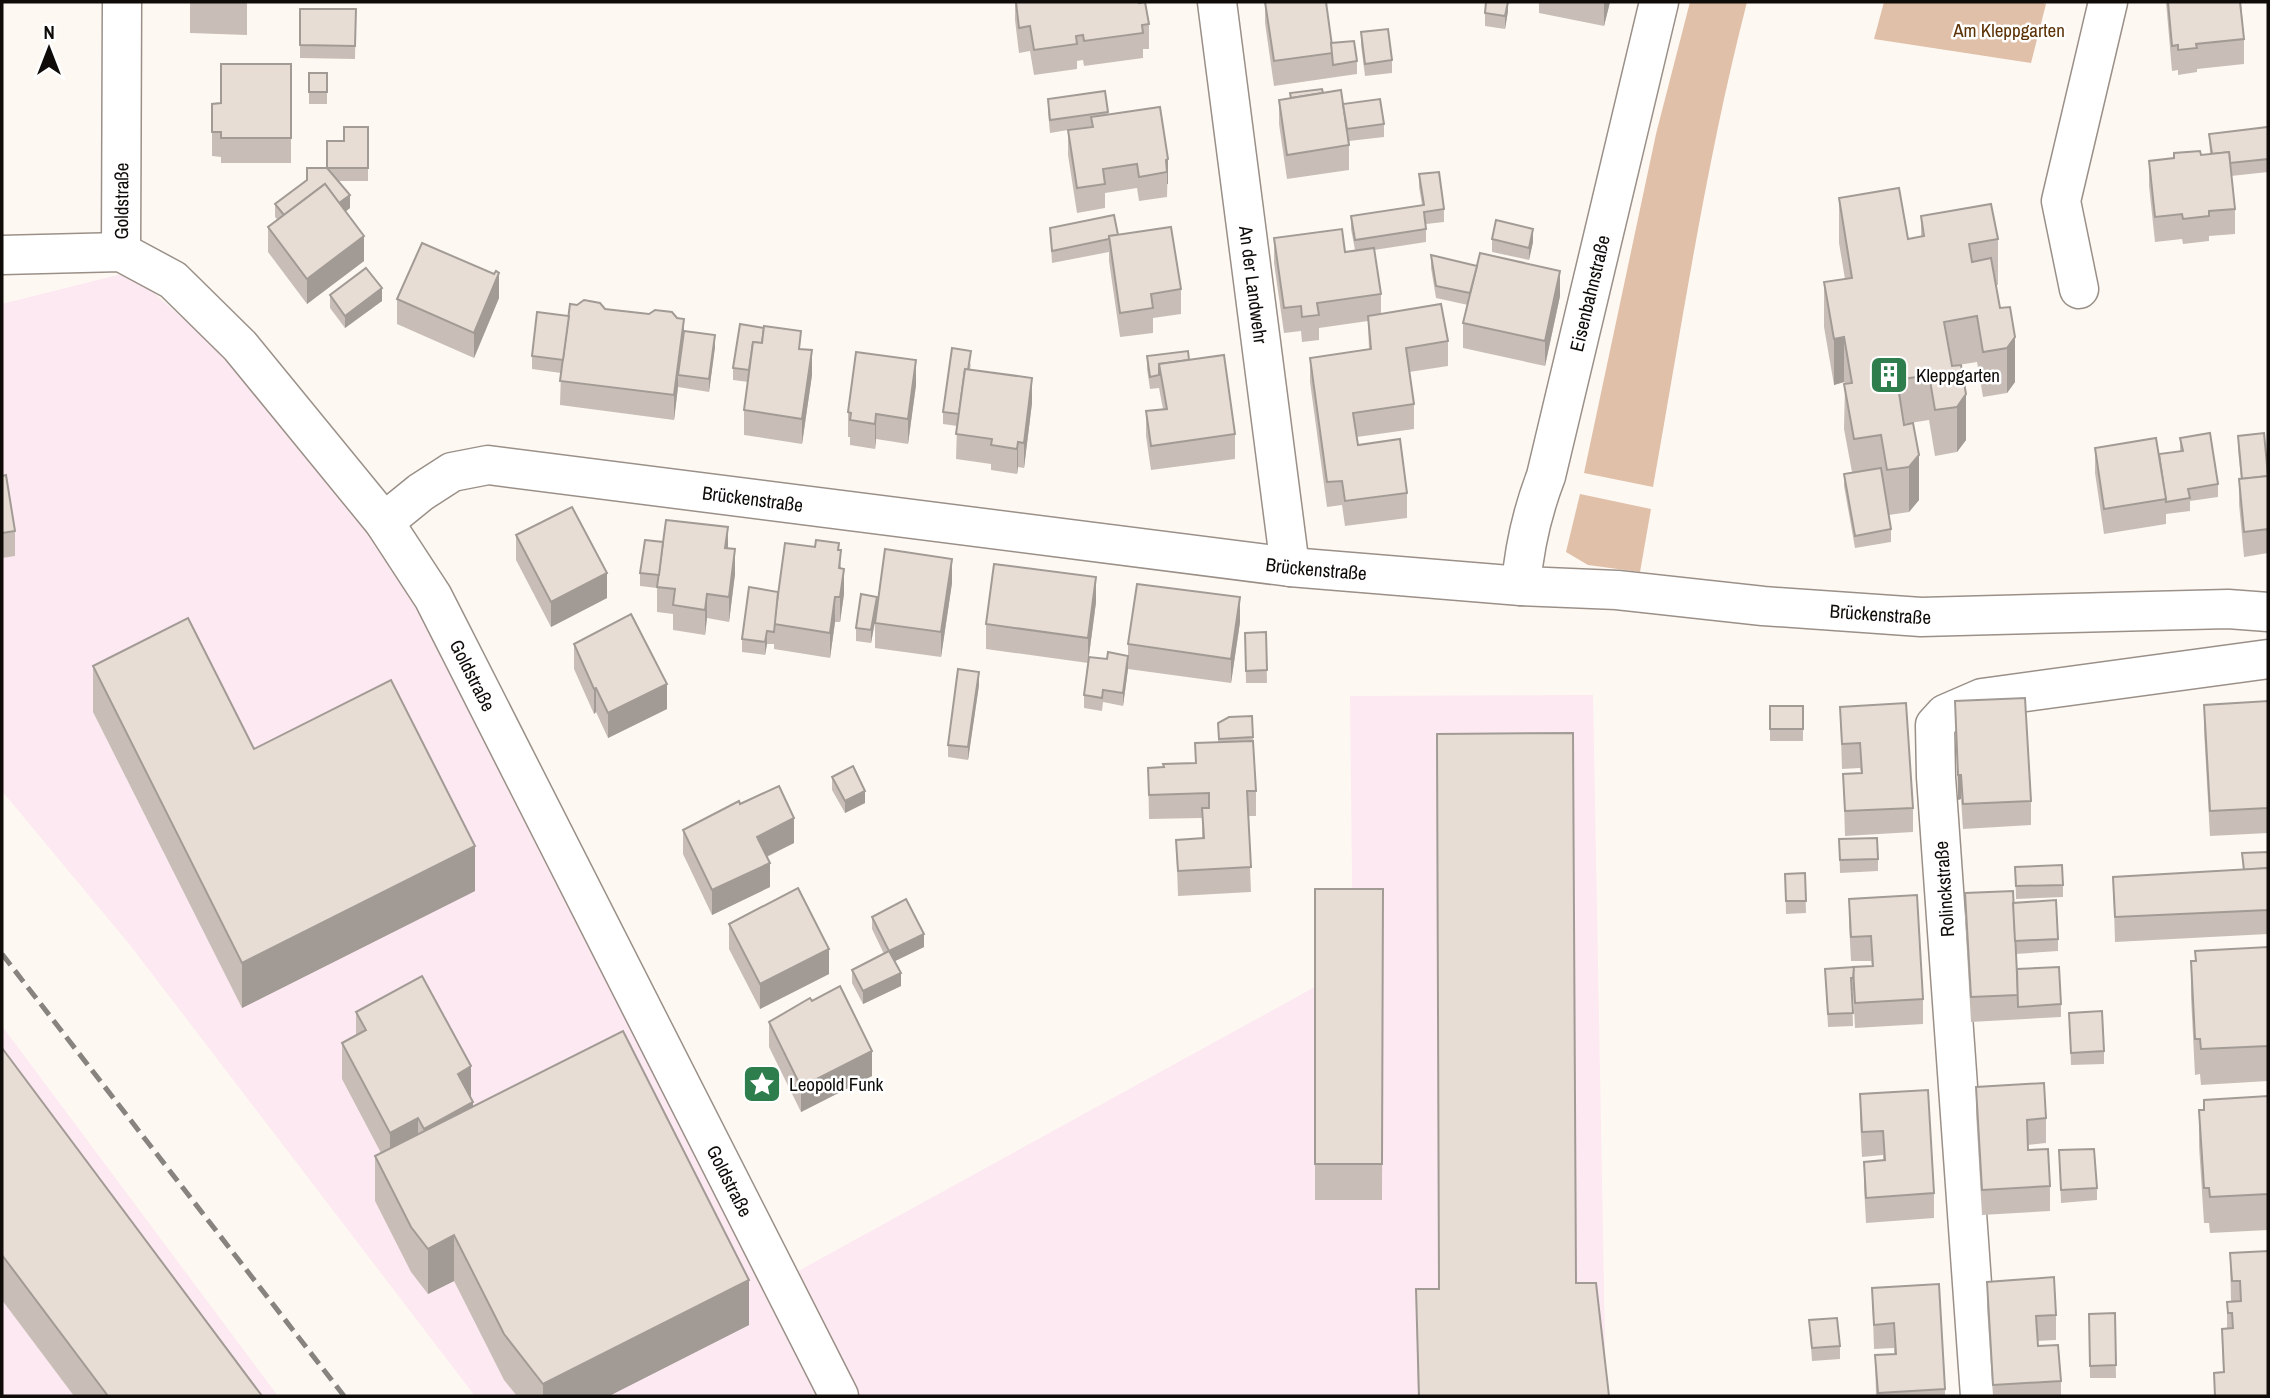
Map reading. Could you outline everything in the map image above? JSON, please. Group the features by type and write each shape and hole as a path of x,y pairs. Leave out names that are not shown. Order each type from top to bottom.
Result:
{"street":[{"name":"Goldstraße","path":"122,2 121,252 173,280 240,346 384,522 433,597 839,1396"},
{"name":"An der Landwehr","path":"1217,2 1290,566"},
{"name":"Eisenbahnstraße","path":"1521,586 1523,564 1539,492 1549,462 1659,2"},
{"path":"2079,289 2062,201 2108,2"},
{"path":"2,255 121,252"},
{"name":"Brückenstraße","path":"384,522 421,492 452,472 488,465 1290,566 1521,586 1617,590 1763,606 1920,617 2228,608 2268,612"},
{"name":"Rolinckstraße","path":"1980,1396 1936,777 1935,725 1945,714 1982,698 2268,659"}],"shaded area":[{"path":"130,272 365,479 771,1286 1353,966 1350,696 1593,695 1606,1396 475,1396 130,945 2,791 2,304"},
{"path":"2,1026 278,1396 2,1396"}],"green space":[{"path":"1690,2 1747,2 1707,183 1653,487 1584,473 1656,134"},
{"name":"Am Kleppgarten","path":"1884,2 2046,4 2031,63 1874,39"},
{"path":"1580,494 1651,509 1640,572 1588,565 1566,552"}],"building":[{"path":"1016,2 1145,2 1149,24 1142,25 1143,33 1084,41 1083,35 1076,36 1077,44 1034,50 1030,26 1019,28"},
{"path":"1265,2 1326,2 1333,53 1274,61"},
{"path":"1486,2 1508,2 1505,16 1485,13"},
{"path":"2168,2 2240,2 2244,39 2196,44 2197,48 2178,50 2178,45 2172,46"},
{"path":"300,9 356,9 355,46 300,45"},
{"path":"1388,29 1392,60 1365,64 1361,32"},
{"path":"1354,41 1357,61 1333,65 1331,43"},
{"path":"221,64 291,64 291,138 221,138 221,132 212,132 212,104 221,103"},
{"path":"309,73 327,73 327,92 309,92"},
{"path":"1322,89 1323,93 1291,98 1290,93"},
{"path":"1341,90 1349,145 1287,155 1279,100"},
{"path":"1105,91 1108,112 1050,120 1048,99"},
{"path":"1380,99 1384,124 1347,129 1343,104"},
{"path":"1160,107 1168,159 1167,172 1139,177 1137,164 1103,169 1105,184 1077,188 1068,130 1093,127 1091,117"},
{"path":"344,127 368,127 368,168 327,168 327,141 344,141"},
{"path":"2268,127 2268,159 2230,163 2229,152 2212,154 2209,134"},
{"path":"2200,151 2201,155 2229,152 2235,209 2209,211 2209,216 2183,219 2182,214 2155,217 2149,161 2174,158 2174,153"},
{"path":"307,168 327,168 350,195 339,203 325,184 284,215 275,204 307,180"},
{"path":"1439,172 1444,209 1424,212 1426,229 1355,240 1351,216 1424,205 1419,174"},
{"path":"325,184 364,236 307,279 268,227"},
{"name":"Kleppgarten","path":"1899,188 1908,239 1924,236 1921,216 1991,204 1998,239 1969,244 1972,262 1991,258 2000,308 2010,307 2015,337 2007,348 1983,352 1977,316 1944,322 1952,366 1961,365 1966,394 1957,407 1935,410 1929,375 1897,380 1904,425 1913,423 1919,455 1909,467 1887,470 1881,435 1854,439 1844,384 1852,383 1844,337 1834,339 1824,282 1852,278 1839,198"},
{"path":"1114,215 1118,235 1052,251 1050,228"},
{"path":"1496,220 1533,229 1529,248 1492,239"},
{"path":"1171,227 1181,289 1151,294 1153,308 1120,313 1109,236"},
{"path":"1342,229 1345,252 1374,248 1381,294 1317,303 1319,315 1302,317 1301,306 1284,308 1274,238"},
{"path":"422,243 494,274 496,271 499,273 474,333 397,299"},
{"path":"1480,253 1560,271 1545,341 1463,323"},
{"path":"1431,255 1477,266 1470,293 1436,286"},
{"path":"366,268 382,288 345,316 330,295"},
{"path":"584,300 600,303 605,309 649,314 655,310 672,312 677,318 684,319 674,395 560,381 570,304 577,305"},
{"path":"1441,304 1448,341 1406,348 1414,404 1353,413 1358,445 1400,439 1407,493 1345,501 1342,481 1327,482 1310,358 1371,349 1368,316"},
{"path":"537,312 569,316 563,360 532,356"},
{"path":"740,324 764,328 762,343 753,342 749,370 733,368"},
{"path":"764,326 801,331 799,349 812,350 802,419 744,410 753,342 762,343"},
{"path":"684,331 715,335 709,379 678,375"},
{"path":"952,348 971,351 968,370 965,369 959,414 943,412"},
{"path":"1188,351 1189,360 1159,364 1159,375 1150,377 1147,356"},
{"path":"856,352 916,360 908,419 876,414 875,424 850,420 851,413 848,412"},
{"path":"1224,355 1235,434 1151,446 1146,411 1167,409 1159,364"},
{"path":"965,369 1032,378 1024,443 1018,442 1017,449 991,445 992,439 956,434"},
{"path":"2210,433 2218,484 2188,489 2190,498 2166,502 2159,454 2183,451 2180,438"},
{"path":"2264,433 2268,476 2242,479 2238,436"},
{"path":"2156,438 2166,499 2104,509 2095,448"},
{"path":"1881,468 1891,529 1855,536 1844,474"},
{"path":"6,475 15,531 2,533 2,476"},
{"path":"2268,476 2268,529 2244,532 2239,479"},
{"path":"572,507 607,573 551,602 516,535"},
{"path":"666,520 728,527 725,548 735,549 729,597 707,594 705,610 673,605 675,589 657,587"},
{"path":"645,540 663,542 659,575 640,573"},
{"path":"816,540 839,543 839,568 844,569 840,597 835,597 830,633 774,624 785,543 815,547"},
{"path":"885,549 952,559 941,632 875,623"},
{"path":"994,564 1096,577 1088,638 986,624"},
{"path":"1137,584 1240,597 1231,659 1128,644"},
{"path":"749,587 778,592 774,632 767,631 765,642 742,639"},
{"path":"861,594 877,597 871,630 856,628"},
{"path":"631,614 667,684 608,713 574,644"},
{"path":"188,618 254,749 391,680 475,846 242,963 93,666"},
{"path":"1266,632 1267,670 1246,671 1245,633"},
{"path":"1108,652 1128,656 1123,693 1103,690 1102,698 1084,695 1089,657 1107,659"},
{"path":"958,669 979,672 968,747 948,745"},
{"path":"2025,698 2031,801 1963,804 1961,775 1958,775 1955,701"},
{"path":"2268,701 2268,808 2210,811 2204,705"},
{"path":"1906,703 1913,808 1845,811 1843,774 1862,773 1860,743 1842,744 1840,707"},
{"path":"1770,706 1803,706 1803,729 1770,729"},
{"path":"1252,716 1253,737 1219,739 1218,723 1229,717"},
{"path":"1573,733 1576,1283 1596,1283 1609,1396 1419,1396 1416,1289 1439,1289 1437,734"},
{"path":"1253,741 1256,791 1247,791 1251,867 1178,871 1176,840 1204,838 1202,808 1209,808 1209,793 1149,795 1148,768 1164,767 1163,764 1196,763 1195,743"},
{"path":"853,766 865,791 845,801 832,777"},
{"path":"779,786 794,818 757,837 770,863 712,890 683,830 739,801 740,804"},
{"path":"1877,838 1878,859 1840,860 1839,839"},
{"path":"2268,852 2268,868 2244,870 2242,853"},
{"path":"2062,865 2063,885 2016,886 2015,867"},
{"path":"2268,868 2268,910 2115,917 2113,877"},
{"path":"1805,873 1806,901 1786,901 1785,874"},
{"path":"798,888 829,949 760,984 729,924"},
{"path":"1315,889 1383,889 1382,1164 1315,1164"},
{"path":"2013,891 2018,995 1971,997 1965,893"},
{"path":"1917,895 1923,999 1855,1003 1853,967 1873,966 1871,936 1851,937 1849,899"},
{"path":"906,899 924,934 889,951 872,917"},
{"path":"2056,900 2058,939 2015,941 2013,903"},
{"path":"2268,947 2268,1046 2201,1049 2200,1039 2195,1039 2191,961 2196,961 2195,951"},
{"path":"889,951 901,973 863,991 852,970"},
{"path":"1854,967 1851,978 1853,1013 1828,1014 1825,969"},
{"path":"2059,967 2061,1004 2018,1007 2017,969"},
{"path":"422,976 471,1066 458,1074 473,1102 424,1129 418,1118 390,1133 342,1043 366,1030 356,1012"},
{"path":"840,986 872,1051 801,1087 769,1022 810,998 812,1001"},
{"path":"2102,1011 2104,1051 2071,1053 2069,1013"},
{"path":"623,1031 749,1280 543,1384 504,1334 454,1235 428,1249 411,1227 375,1156"},
{"path":"2,1048 262,1396 108,1396 2,1255"},
{"path":"2044,1083 2046,1118 2027,1120 2028,1150 2048,1149 2050,1186 1982,1190 1976,1087"},
{"path":"1928,1090 1934,1193 1866,1198 1864,1162 1885,1160 1883,1131 1862,1132 1860,1094"},
{"path":"2268,1096 2268,1194 2210,1197 2209,1188 2204,1188 2199,1110 2204,1110 2204,1100"},
{"path":"2094,1149 2097,1188 2061,1190 2059,1150"},
{"path":"2268,1251 2268,1396 2215,1396 2214,1373 2224,1372 2222,1329 2233,1328 2232,1313 2228,1313 2227,1302 2241,1301 2240,1281 2232,1281 2230,1253"},
{"path":"2054,1277 2056,1315 2036,1316 2038,1346 2058,1345 2061,1381 1993,1385 1987,1282"},
{"path":"1939,1284 1945,1389 1878,1393 1875,1355 1896,1354 1894,1323 1874,1325 1872,1288"},
{"path":"2115,1313 2116,1365 2090,1366 2089,1314"},
{"path":"1837,1318 1840,1346 1812,1348 1809,1320"}],"railway":[{"path":"2,954 344,1396"}],"place":[{"name":"Kleppgarten","path":"1889,375"},
{"name":"Leopold Funk","path":"762,1084"}]}
